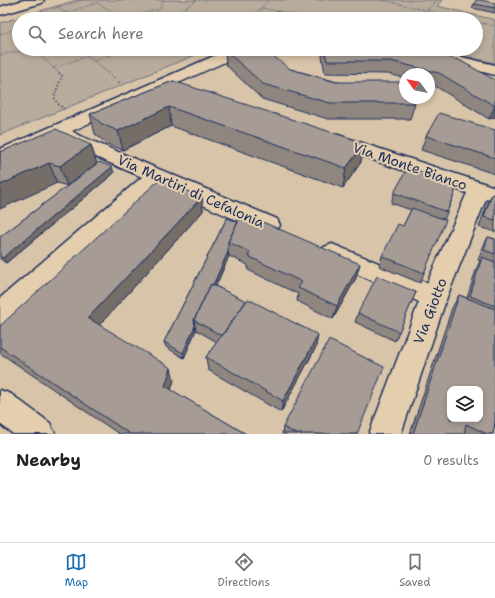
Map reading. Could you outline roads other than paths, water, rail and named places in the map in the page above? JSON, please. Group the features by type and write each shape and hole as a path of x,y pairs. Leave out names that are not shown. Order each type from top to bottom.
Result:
{"street":[{"path":"0,11 38,0"},
{"path":"0,156 227,56"},
{"path":"438,56 495,70"},
{"path":"167,83 191,91"},
{"name":"Via Martiri di Cefalonia","path":"60,130 71,139 286,232"},
{"name":"Via Monte Bianco","path":"316,134 487,192"},
{"path":"0,314 156,176"},
{"name":"Via Giotto","path":"385,434 434,297 487,192"},
{"path":"314,245 434,297"},
{"path":"0,405 39,434"}]}
